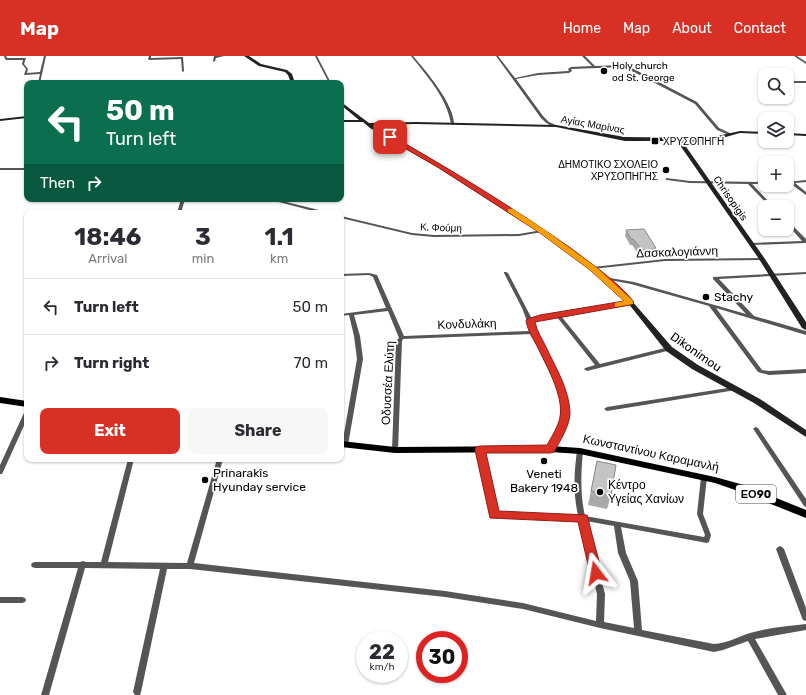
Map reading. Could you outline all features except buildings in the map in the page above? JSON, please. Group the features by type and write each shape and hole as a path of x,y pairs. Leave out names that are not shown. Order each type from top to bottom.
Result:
{"main road":[{"path":"246,56 260,65 286,71 290,74 292,80"},
{"name":"Dikonimou","path":"344,105 366,122 441,167 542,231 593,268 630,302 669,349 694,367 757,401 806,434"},
{"path":"0,120 24,117"},
{"name":"Αγίας Μαρίνας","path":"344,120 556,126 620,139 711,140 740,132 758,133"},
{"path":"794,134 806,134"},
{"name":"Chrisopigis","path":"679,140 707,182 752,244 806,328"},
{"path":"0,400 24,404"},
{"name":"Κωνσταντίνου Καραμανλή","path":"344,444 396,450 550,449 580,451 704,477 741,488 806,514"}],"street":[{"path":"5,56 6,59 25,59 23,64 26,69 25,74 41,73"},
{"path":"40,80 45,56"},
{"path":"150,56 150,59 182,58 184,71"},
{"path":"214,61 215,57 223,56"},
{"path":"316,56 328,80"},
{"path":"412,56 444,100 453,119 453,124"},
{"path":"497,56 544,120 556,126"},
{"path":"583,56 594,68"},
{"path":"795,56 806,63"},
{"path":"514,79 538,74 569,72 571,71 569,69 571,68 625,66 696,102 716,128 730,134"},
{"path":"794,82 806,82"},
{"path":"0,169 24,169"},
{"path":"667,179 707,182 758,183"},
{"path":"794,182 806,181"},
{"path":"749,183 765,200"},
{"path":"794,186 806,194"},
{"path":"281,202 314,210"},
{"name":"Κ. Φούμη","path":"344,218 412,234 434,236 519,235 542,231"},
{"path":"794,229 806,242"},
{"path":"752,244 806,242"},
{"name":"Δασκαλογιάννη","path":"593,268 665,260 762,259"},
{"path":"506,273 562,391 565,415 564,421 550,449"},
{"path":"753,318 715,278 806,273"},
{"name":"Οδυσσέα Ελύτη","path":"344,275 373,275 377,278 402,338 399,341 396,450"},
{"path":"604,278 632,283 806,333"},
{"path":"530,321 630,302"},
{"path":"711,305 760,371 769,373 806,372"},
{"path":"344,315 389,309"},
{"path":"344,439 360,359 357,336 351,314"},
{"path":"558,315 599,366"},
{"name":"Κονδυλάκη","path":"402,338 533,332"},
{"path":"587,368 669,349"},
{"path":"607,410 734,389"},
{"path":"0,472 24,420"},
{"path":"756,429 806,504"},
{"path":"480,450 494,515 583,518 707,540 708,535 700,516 704,477"},
{"path":"580,451 578,467 580,509 600,594 600,625"},
{"path":"104,564 130,462"},
{"path":"190,566 219,462"},
{"path":"617,524 622,553 634,581 638,633"},
{"path":"780,549 806,618"},
{"path":"35,564 190,566 445,594 523,606 600,625 714,648 723,648 750,637 806,627"},
{"path":"45,695 83,564"},
{"path":"137,692 164,566"},
{"path":"0,600 22,600"},
{"path":"750,637 784,695"}],"slow traffic":[{"path":"511,211 542,231 593,268 630,302 618,305"}],"place":[{"name":"Holy church od St. George","path":"604,71"},
{"name":"ΧΡΥΣΟΠΗΓΗ","path":"655,141"},
{"name":"ΔΗΜΟΤΙΚΟ ΣΧΟΛΕΙΟ ΧΡΥΣΟΠΗΓΗΣ","path":"666,170"},
{"name":"Stachy","path":"706,297"},
{"name":"Veneti Bakery 1948","path":"544,461"},
{"name":"Prinarakîs Hyunday service","path":"205,480"},
{"name":"Κέντρο Υγείας Χανίων","path":"600,492"}],"route":[{"path":"390,137 441,167 542,231 593,268 630,302 534,319 530,321 533,332 561,387 565,415 564,421 550,449 480,450 494,515 583,518 596,573"}]}
